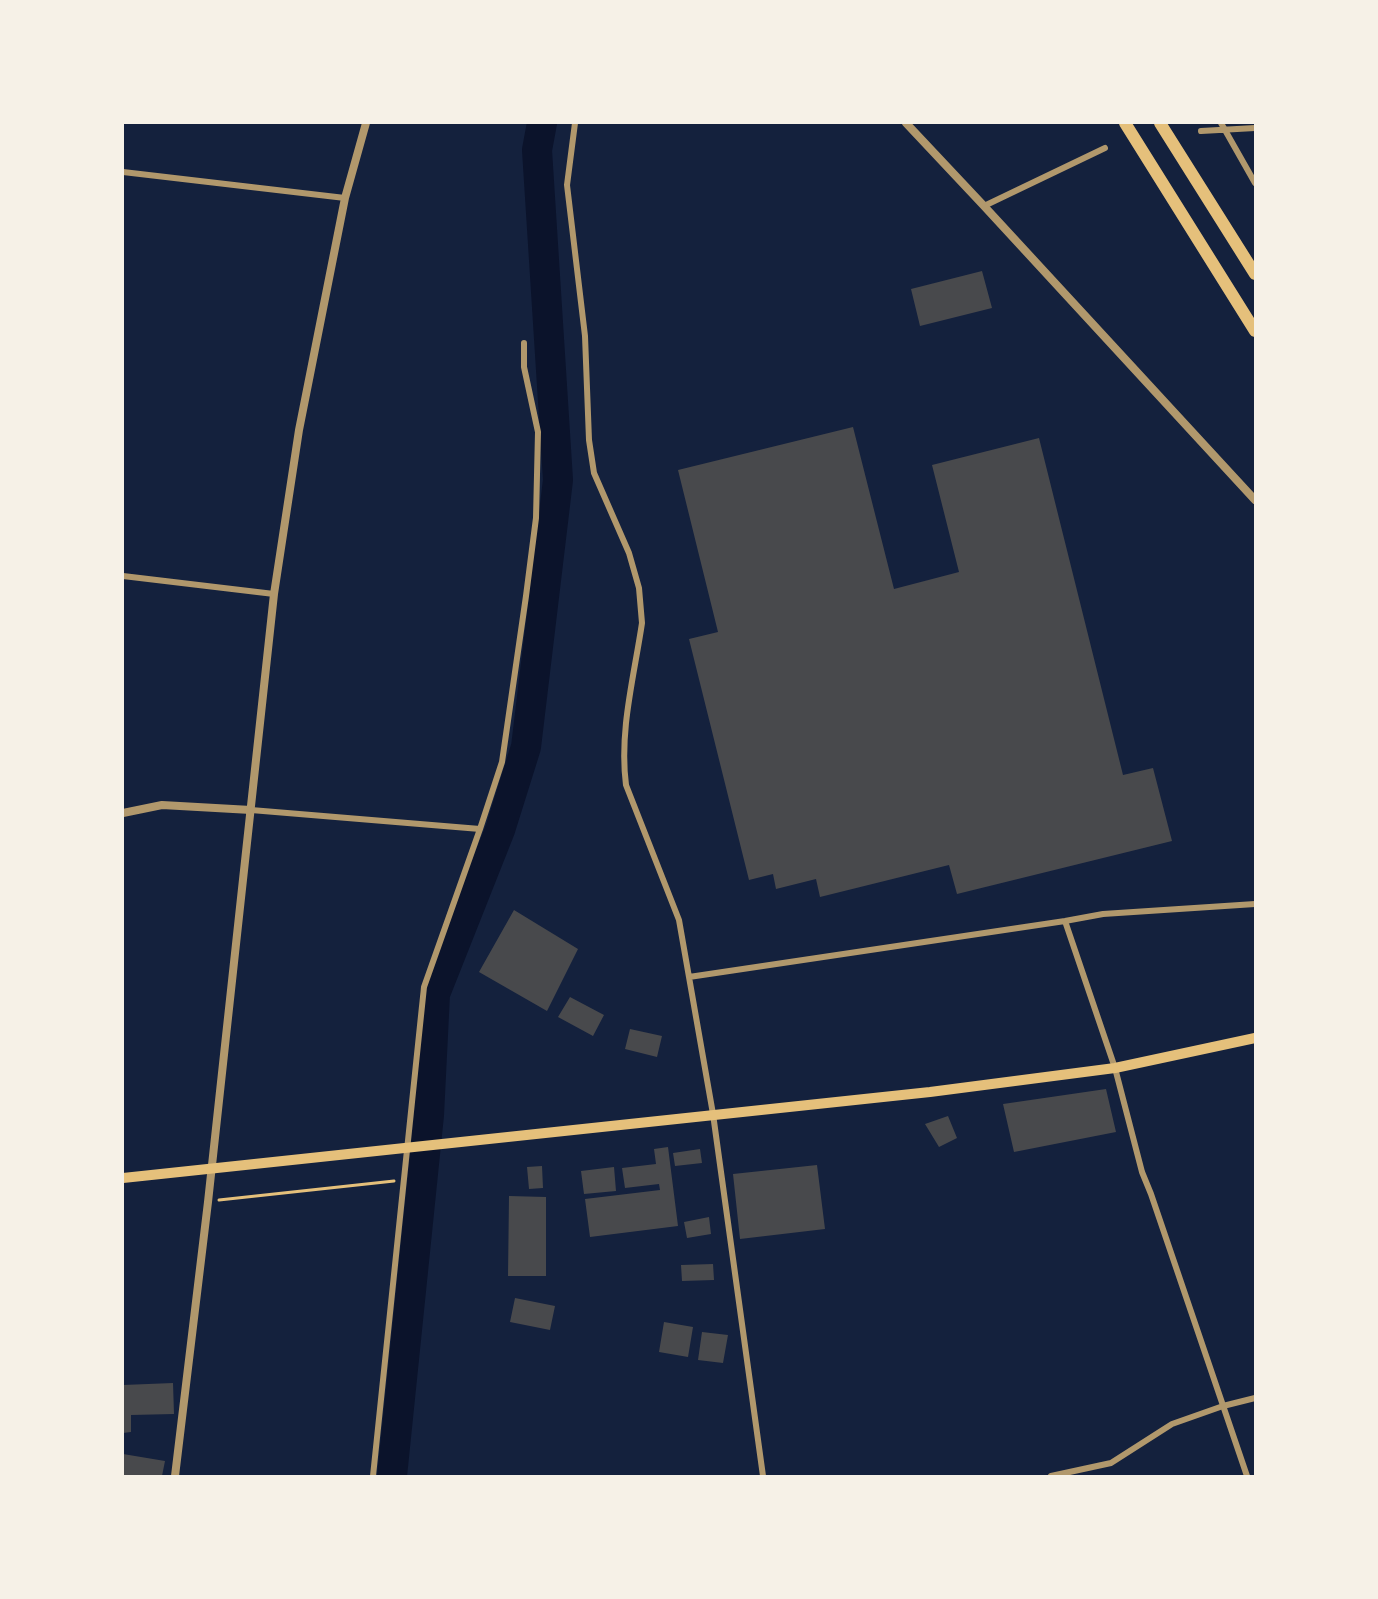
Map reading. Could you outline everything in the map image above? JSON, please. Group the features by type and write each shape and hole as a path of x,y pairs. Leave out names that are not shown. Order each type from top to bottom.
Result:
{"highway":[{"path":"1125,123 1255,331"},
{"path":"1160,123 1255,274"}],"main road":[{"path":"123,1178 470,1139 930,1092 1115,1068 1255,1038"}],"street":[{"path":"175,1476 208,1202 274,594 299,430 345,198 366,123"},
{"path":"575,123 567,185 585,336 589,440 594,473 629,553 639,588 641,605 642,623 624,736 623,762 626,785 679,920 713,1114 763,1476"},
{"path":"906,123 1255,500"},
{"path":"1221,123 1255,183"},
{"path":"1201,131 1255,128"},
{"path":"984,206 1105,148"},
{"path":"123,172 345,198"},
{"path":"372,1476 424,987 502,762 536,518 538,432 524,367 524,343"},
{"path":"123,576 274,594"},
{"path":"123,813 162,805 480,829"},
{"path":"689,977 1103,914 1255,904"},
{"path":"1065,921 1115,1068 1142,1172 1247,1476"},
{"path":"1051,1476 1111,1463 1172,1424 1223,1406 1255,1398"}],"path":[{"path":"208,1202 402,1180"}],"building":[{"path":"982,271 992,308 920,326 911,289"},
{"path":"853,427 894,589 959,572 932,465 1039,438 1123,775 1153,768 1172,841 957,894 949,865 820,897 816,879 776,889 773,874 749,880 689,639 718,632 678,470"},
{"path":"514,910 578,949 547,1011 479,972"},
{"path":"570,997 604,1015 593,1036 558,1017"},
{"path":"630,1029 662,1036 657,1057 625,1049"},
{"path":"1106,1089 1116,1132 1014,1152 1003,1104"},
{"path":"948,1116 957,1138 939,1147 925,1124"},
{"path":"668,1147 678,1226 590,1237 585,1199 660,1190 659,1184 625,1188 622,1168 656,1164 654,1149"},
{"path":"700,1149 702,1163 675,1166 673,1153"},
{"path":"817,1165 825,1229 740,1239 733,1174"},
{"path":"542,1166 543,1188 529,1189 527,1167"},
{"path":"614,1167 616,1191 584,1194 581,1171"},
{"path":"509,1196 546,1197 546,1276 508,1276"},
{"path":"709,1217 711,1234 687,1238 684,1222"},
{"path":"713,1264 714,1280 682,1281 681,1265"},
{"path":"515,1298 555,1306 550,1330 510,1322"},
{"path":"664,1322 693,1327 688,1357 659,1352"},
{"path":"702,1332 728,1335 723,1363 698,1360"},
{"path":"173,1383 174,1414 131,1415 131,1432 123,1433 123,1385"},
{"path":"123,1454 165,1461 162,1476 123,1476"}],"waterway":[{"path":"392,1476 429,1115 435,994 500,830 526,747 558,480 537,150 542,123"}]}
